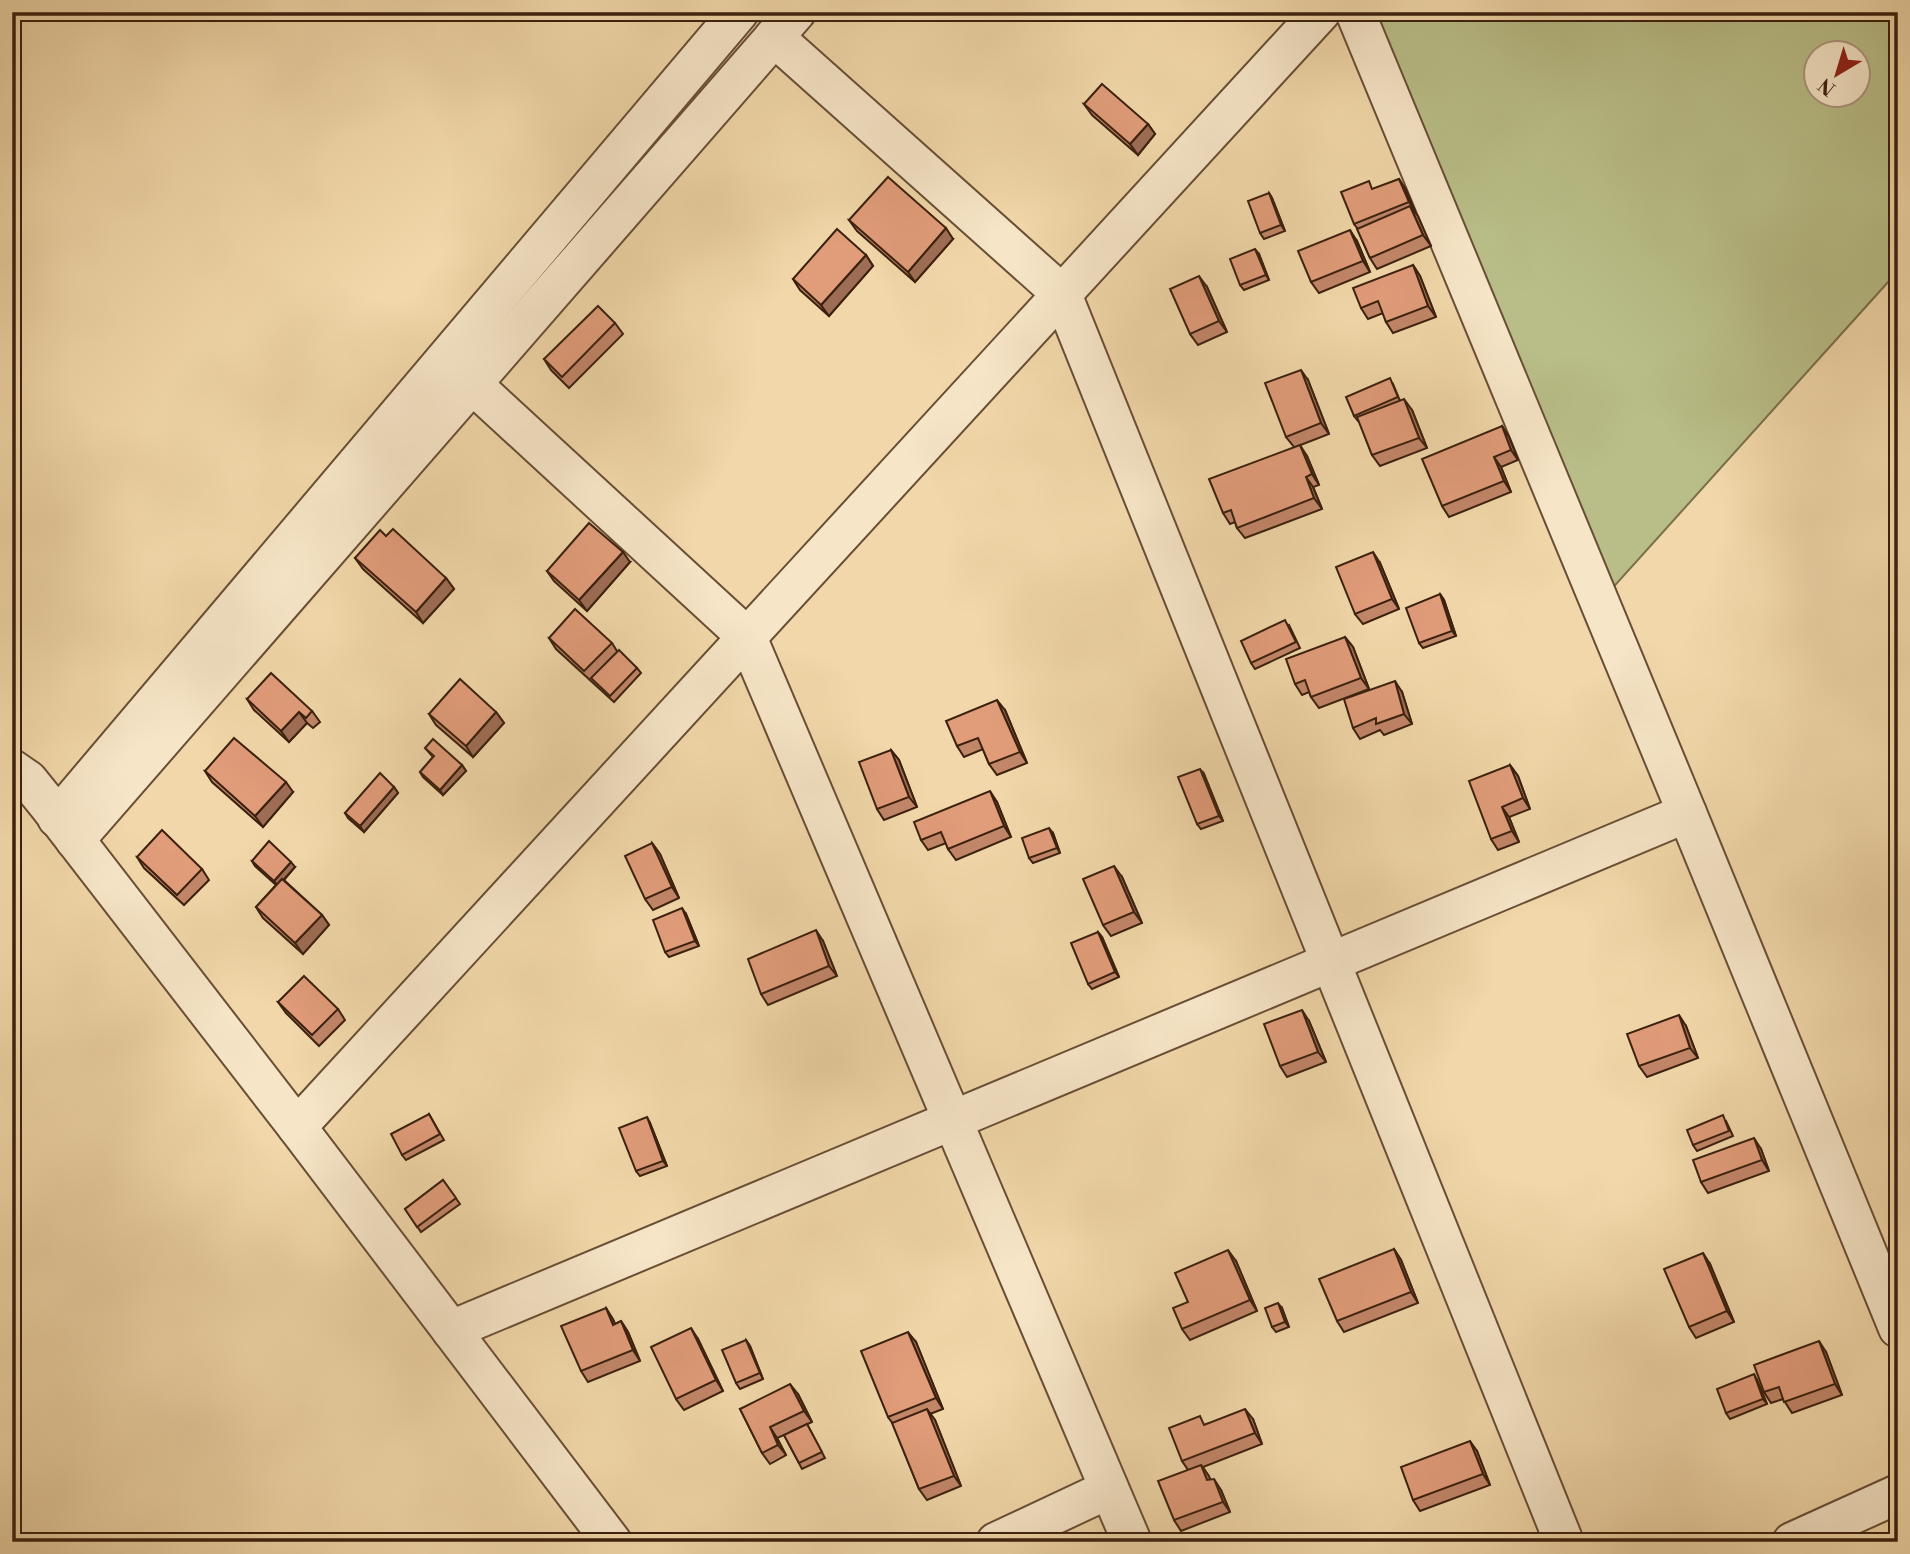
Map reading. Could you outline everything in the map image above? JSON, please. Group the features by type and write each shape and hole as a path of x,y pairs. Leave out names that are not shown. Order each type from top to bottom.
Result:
{"street":[{"path":"66,829 738,12"},
{"path":"296,1127 1321,12"},
{"path":"1355,12 1898,1328"},
{"path":"66,829 471,383 785,25 1062,294 1564,1542"},
{"path":"471,383 747,637 1132,1542"},
{"path":"12,769 28,780 612,1542"},
{"path":"451,1330 1687,813"},
{"path":"996,1542 1109,1489"},
{"path":"1792,1542 1898,1494"}],"green space":[{"path":"1365,12 1898,12 1898,271 1609,592"}],"building":[{"path":"1102,84 1148,124 1130,144 1084,104"},
{"path":"888,177 946,228 908,272 849,220"},
{"path":"1399,179 1409,202 1354,224 1341,192 1369,181 1372,189"},
{"path":"1269,193 1281,225 1260,233 1248,201"},
{"path":"1410,206 1423,235 1370,258 1357,229"},
{"path":"837,229 866,255 821,305 793,279"},
{"path":"1350,230 1363,261 1311,282 1298,251"},
{"path":"1255,249 1266,275 1240,285 1230,259"},
{"path":"1413,265 1428,306 1386,322 1378,301 1361,308 1353,288"},
{"path":"1199,276 1219,321 1190,334 1170,289"},
{"path":"598,306 615,323 562,377 544,359"},
{"path":"1301,370 1321,423 1286,437 1265,383"},
{"path":"1390,378 1398,397 1354,416 1346,397"},
{"path":"1404,399 1419,438 1372,455 1357,417"},
{"path":"1502,426 1511,450 1494,457 1504,481 1442,506 1422,459"},
{"path":"1300,445 1312,474 1306,477 1314,498 1237,528 1231,510 1223,513 1209,479"},
{"path":"589,523 623,552 579,600 547,571"},
{"path":"393,529 446,578 416,612 355,558 380,530 386,536"},
{"path":"1373,552 1392,599 1355,614 1336,567"},
{"path":"1440,594 1452,631 1419,643 1406,608"},
{"path":"575,609 612,643 584,671 549,638"},
{"path":"1285,620 1296,642 1251,663 1241,641"},
{"path":"1345,637 1361,678 1311,697 1305,680 1295,684 1286,659"},
{"path":"619,650 637,668 610,696 591,678"},
{"path":"271,673 312,711 306,718 299,712 281,731 247,699"},
{"path":"460,679 496,712 466,746 429,714"},
{"path":"1395,681 1404,714 1376,724 1376,718 1353,728 1344,699"},
{"path":"997,700 1020,752 989,764 978,738 957,746 946,721"},
{"path":"234,738 286,782 255,816 205,771"},
{"path":"433,739 462,765 440,790 420,772 434,756 425,748"},
{"path":"891,750 909,797 877,809 859,762"},
{"path":"1510,765 1523,798 1502,807 1512,831 1491,839 1469,781"},
{"path":"1200,769 1219,816 1197,824 1178,777"},
{"path":"380,773 394,787 360,826 345,813"},
{"path":"990,791 1004,826 948,849 941,832 921,840 914,822"},
{"path":"1049,828 1057,848 1029,858 1022,838"},
{"path":"162,830 202,869 177,895 137,857"},
{"path":"269,841 291,862 274,881 252,861"},
{"path":"652,843 672,887 645,899 625,856"},
{"path":"1114,866 1134,912 1103,925 1083,879"},
{"path":"282,879 322,915 295,943 256,907"},
{"path":"682,908 695,941 665,952 653,920"},
{"path":"816,930 829,966 761,994 748,959"},
{"path":"1098,932 1115,972 1088,984 1071,943"},
{"path":"304,976 338,1009 312,1035 278,1002"},
{"path":"1302,1010 1318,1052 1280,1066 1264,1024"},
{"path":"1679,1015 1690,1048 1639,1066 1627,1034"},
{"path":"429,1114 440,1134 402,1155 391,1134"},
{"path":"1723,1115 1729,1131 1693,1145 1687,1130"},
{"path":"647,1117 663,1161 636,1171 619,1128"},
{"path":"1754,1138 1762,1160 1701,1182 1693,1160"},
{"path":"443,1180 456,1198 417,1227 405,1209"},
{"path":"1394,1249 1411,1292 1337,1321 1319,1279"},
{"path":"1228,1250 1250,1300 1182,1329 1173,1308 1188,1302 1175,1273"},
{"path":"1703,1253 1727,1311 1689,1327 1664,1269"},
{"path":"1278,1303 1285,1322 1272,1327 1265,1308"},
{"path":"606,1308 613,1325 621,1321 633,1350 581,1371 561,1326"},
{"path":"691,1328 716,1380 676,1399 651,1347"},
{"path":"908,1332 936,1398 888,1417 861,1351"},
{"path":"746,1340 760,1373 736,1383 722,1350"},
{"path":"1819,1341 1835,1384 1784,1402 1779,1387 1764,1392 1754,1365"},
{"path":"1754,1374 1763,1399 1726,1413 1717,1389"},
{"path":"790,1384 804,1411 770,1427 778,1445 762,1453 740,1409"},
{"path":"927,1409 954,1476 919,1489 892,1423"},
{"path":"1245,1409 1255,1433 1182,1461 1169,1428 1200,1416 1204,1425"},
{"path":"807,1424 822,1452 799,1463 784,1435"},
{"path":"1470,1441 1483,1474 1413,1500 1401,1467"},
{"path":"1201,1465 1207,1480 1214,1479 1223,1502 1174,1520 1158,1481"}]}
